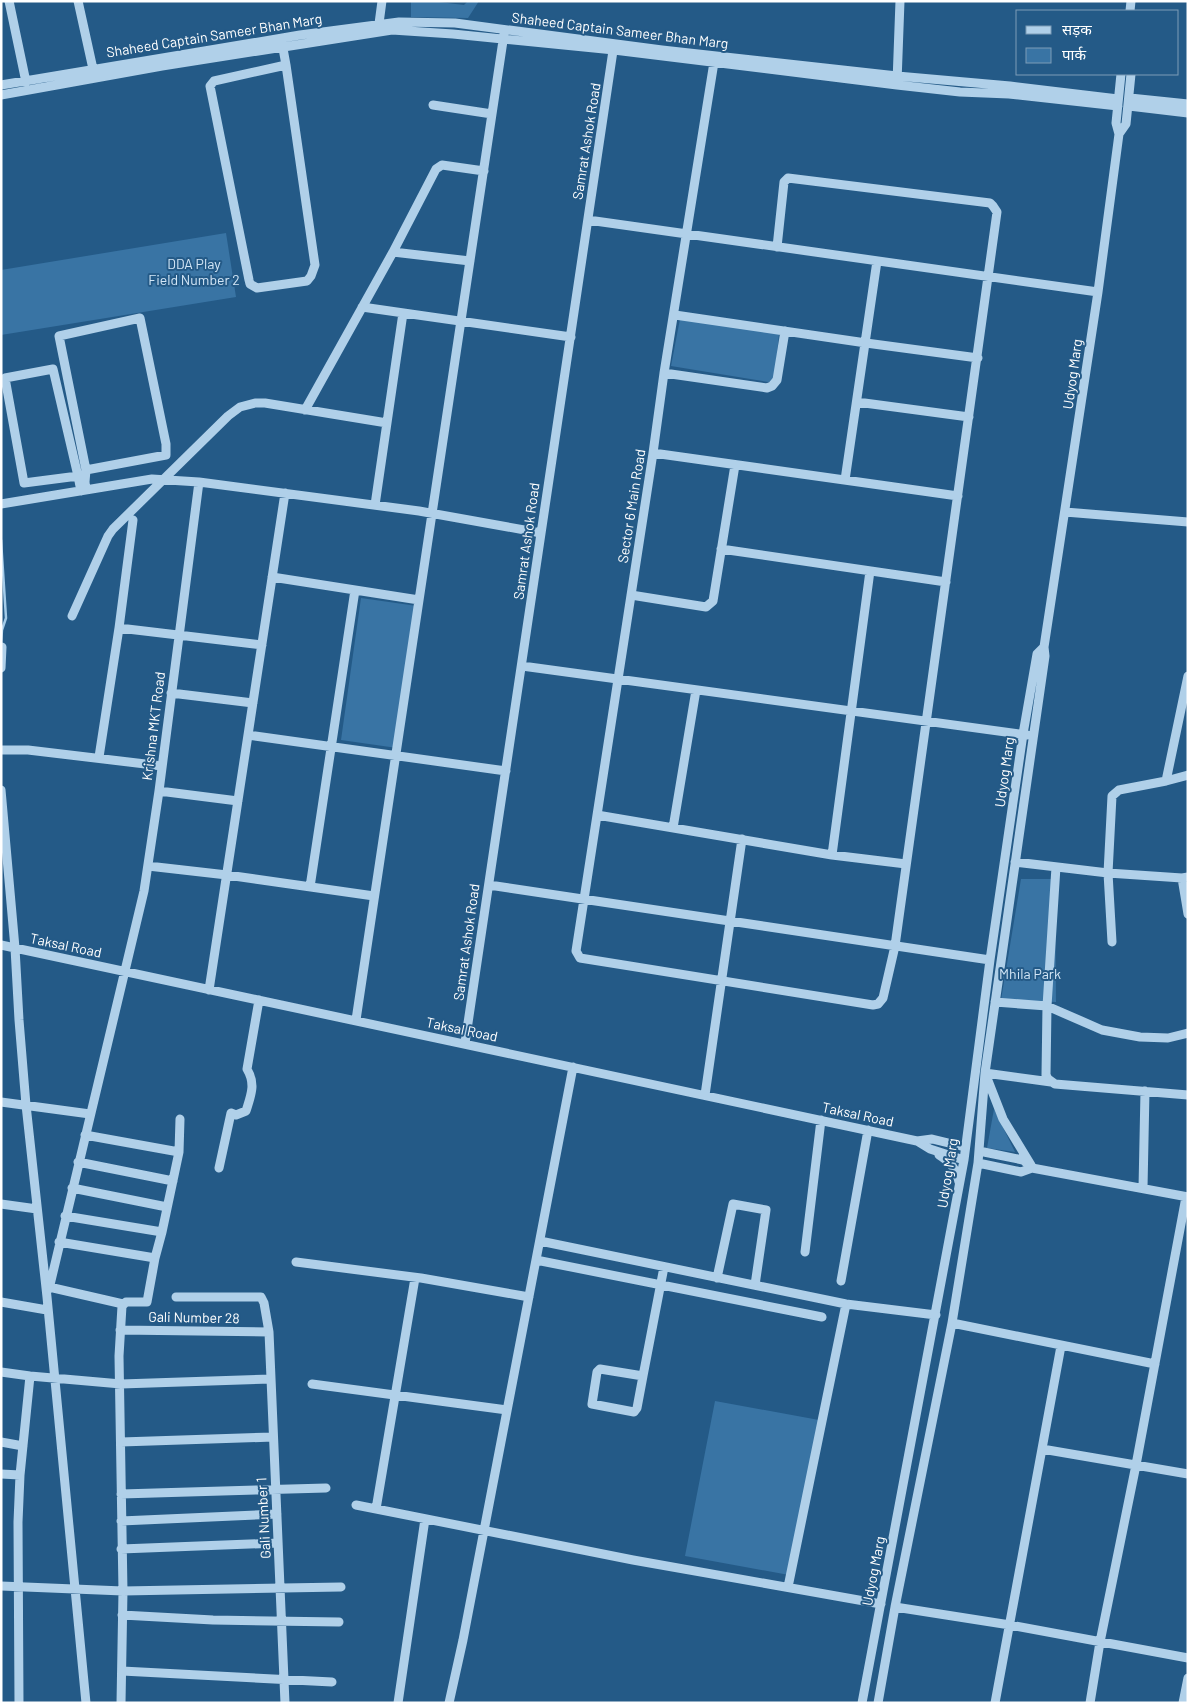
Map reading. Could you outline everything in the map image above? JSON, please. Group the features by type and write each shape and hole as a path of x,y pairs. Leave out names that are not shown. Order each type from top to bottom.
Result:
{"street":[{"path":"9,1 26,82"},
{"path":"78,1 93,70"},
{"path":"378,29 382,1"},
{"path":"897,80 900,1"},
{"name":"Shaheed Captain Sameer Bhan Marg","path":"1,95 161,62 282,42 378,29 400,22 456,23 504,34 897,80 960,92 1118,103"},
{"path":"356,1020 504,34"},
{"path":"282,42 286,65 314,265 311,276 307,281 257,288 250,284 248,280 210,86 214,81 286,65"},
{"name":"Samrat Ashok Road","path":"465,1043 614,47"},
{"name":"Sector 6 Main Road","path":"715,59 675,315 664,373 632,595 576,951 580,958 722,980"},
{"name":"Shaheed Captain Sameer Bhan Marg","path":"1,85 93,70 161,62"},
{"name":"Udyog Marg","path":"878,1703 895,1606 952,1323 978,1163 985,1073 1034,736 1045,656 1044,647 1098,292 1119,134 1116,123 1121,75"},
{"name":"Udyog Marg","path":"1119,134 1126,124 1131,75"},
{"path":"1129,102 1188,104"},
{"path":"1129,102 1188,112"},
{"path":"433,105 492,114"},
{"path":"305,410 439,166 484,171"},
{"path":"722,980 873,1005 878,1004 883,998 895,946 997,212 990,203 788,178 784,182 777,247"},
{"path":"588,220 1098,292"},
{"path":"393,252 470,261"},
{"path":"845,480 877,261"},
{"path":"362,308 570,337"},
{"path":"375,505 403,313"},
{"path":"675,315 978,358"},
{"path":"84,490 86,470 59,336 140,318 166,444 166,455 86,470"},
{"path":"664,373 767,388 772,386 777,380 785,330"},
{"path":"78,476 24,484 5,378 53,368 78,476 84,490"},
{"path":"857,402 969,417"},
{"path":"72,616 110,532 166,479 216,426 240,407 255,403 265,403 387,423"},
{"path":"653,454 958,496"},
{"path":"632,595 706,607 713,601 735,465"},
{"path":"1,504 152,479 166,479 432,513 541,533"},
{"name":"Krishna MKT Road","path":"47,1297 144,891 159,791 199,482"},
{"path":"209,990 285,493"},
{"path":"1065,512 1188,522"},
{"path":"99,757 133,520"},
{"path":"721,549 946,582"},
{"path":"832,855 870,571"},
{"path":"272,577 419,600"},
{"path":"310,887 355,590"},
{"path":"119,628 262,645"},
{"path":"1,668 2,647"},
{"name":"Udyog Marg","path":"862,1703 960,1187 990,960 1023,734 1037,654 1044,647"},
{"path":"522,666 1034,736"},
{"path":"1166,780 1186,695 1188,676"},
{"path":"673,828 696,690"},
{"path":"171,693 253,703"},
{"path":"248,735 506,771"},
{"path":"1,750 28,750 99,757 162,766"},
{"path":"1112,942 1108,873 1112,796 1119,790 1188,775"},
{"path":"1,790 26,1105 47,1297 86,1703"},
{"path":"159,791 238,801"},
{"path":"597,815 832,855 906,864"},
{"path":"705,1095 742,839"},
{"path":"1015,862 1108,873 1185,877 1188,914"},
{"path":"148,866 227,874 374,896"},
{"path":"1051,1082 1046,1075 1047,1006 1056,867"},
{"path":"489,885 990,960"},
{"name":"Taksal Road","path":"1,945 918,1141 932,1139 965,1147"},
{"path":"219,1168 231,1113 236,1115 246,1111 252,1092 252,1076 246,1069 259,1000"},
{"path":"995,1002 1047,1006 1102,1030 1140,1037 1168,1038 1188,1033"},
{"path":"449,1703 463,1640 573,1067"},
{"path":"1032,1168 1028,1158 1002,1119 985,1073 1051,1082 1188,1095"},
{"path":"1143,1188 1145,1091"},
{"path":"1,1102 90,1114"},
{"path":"49,1287 123,1304 126,1302 147,1302 154,1258 162,1232 179,1152 180,1119"},
{"path":"805,1252 821,1120"},
{"path":"841,1281 868,1130"},
{"path":"85,1135 179,1152"},
{"name":"Taksal Road","path":"918,1141 930,1149 964,1160"},
{"path":"930,1149 952,1165 956,1171 960,1187"},
{"path":"979,1151 1023,1160 1032,1168"},
{"path":"78,1162 173,1181"},
{"path":"978,1163 1021,1172 1032,1168 1187,1197 1100,1642 1090,1703"},
{"path":"72,1188 167,1207"},
{"path":"1,1204 37,1209"},
{"path":"717,1278 733,1204 761,1209 766,1210 755,1285"},
{"path":"65,1216 162,1232"},
{"path":"59,1242 154,1258"},
{"path":"540,1242 846,1304 936,1315"},
{"path":"536,1260 822,1317"},
{"path":"296,1262 415,1278 529,1297"},
{"path":"643,1376 600,1369 597,1372 592,1404 634,1412 643,1376 664,1267"},
{"path":"376,1509 415,1278"},
{"name":"Gali Number 1","path":"176,1296 261,1297 264,1303 269,1332 285,1703"},
{"path":"1,1302 47,1310"},
{"path":"121,1703 123,1591 121,1549 120,1330 123,1304"},
{"path":"788,1587 846,1304"},
{"path":"952,1323 1155,1364"},
{"name":"Gali Number 28","path":"120,1330 269,1332"},
{"path":"995,1703 1061,1346"},
{"path":"1,1372 121,1384 271,1380"},
{"path":"19,1703 18,1522 20,1475 30,1376"},
{"path":"312,1384 507,1410"},
{"path":"121,1442 273,1437"},
{"path":"1,1442 23,1446"},
{"path":"1042,1449 1188,1474"},
{"path":"1,1474 20,1475"},
{"path":"121,1494 326,1488"},
{"path":"356,1505 633,1560 881,1604"},
{"path":"121,1521 277,1514"},
{"path":"398,1703 426,1519"},
{"path":"121,1549 278,1543"},
{"path":"1,1586 123,1591 341,1587"},
{"path":"895,1606 1188,1658"},
{"path":"122,1615 282,1622 339,1622"},
{"path":"122,1671 332,1682"},
{"path":"1183,1703 1188,1678"}],"green space":[{"path":"411,1 431,1 464,5 468,1 479,1 468,18 411,17"},
{"name":"DDA Play Field Number 2","path":"226,233 236,297 1,335 1,270"},
{"path":"680,319 779,334 774,383 671,366"},
{"path":"361,598 417,606 397,748 341,740"},
{"name":"Mhila Park","path":"1021,879 1055,879 1056,1002 1001,1000"},
{"path":"994,1109 1015,1152 987,1148"},
{"path":"715,1401 819,1420 789,1575 685,1556"}],"waterway":[{"path":"1,540 6,618 2,630 1,644"}]}
